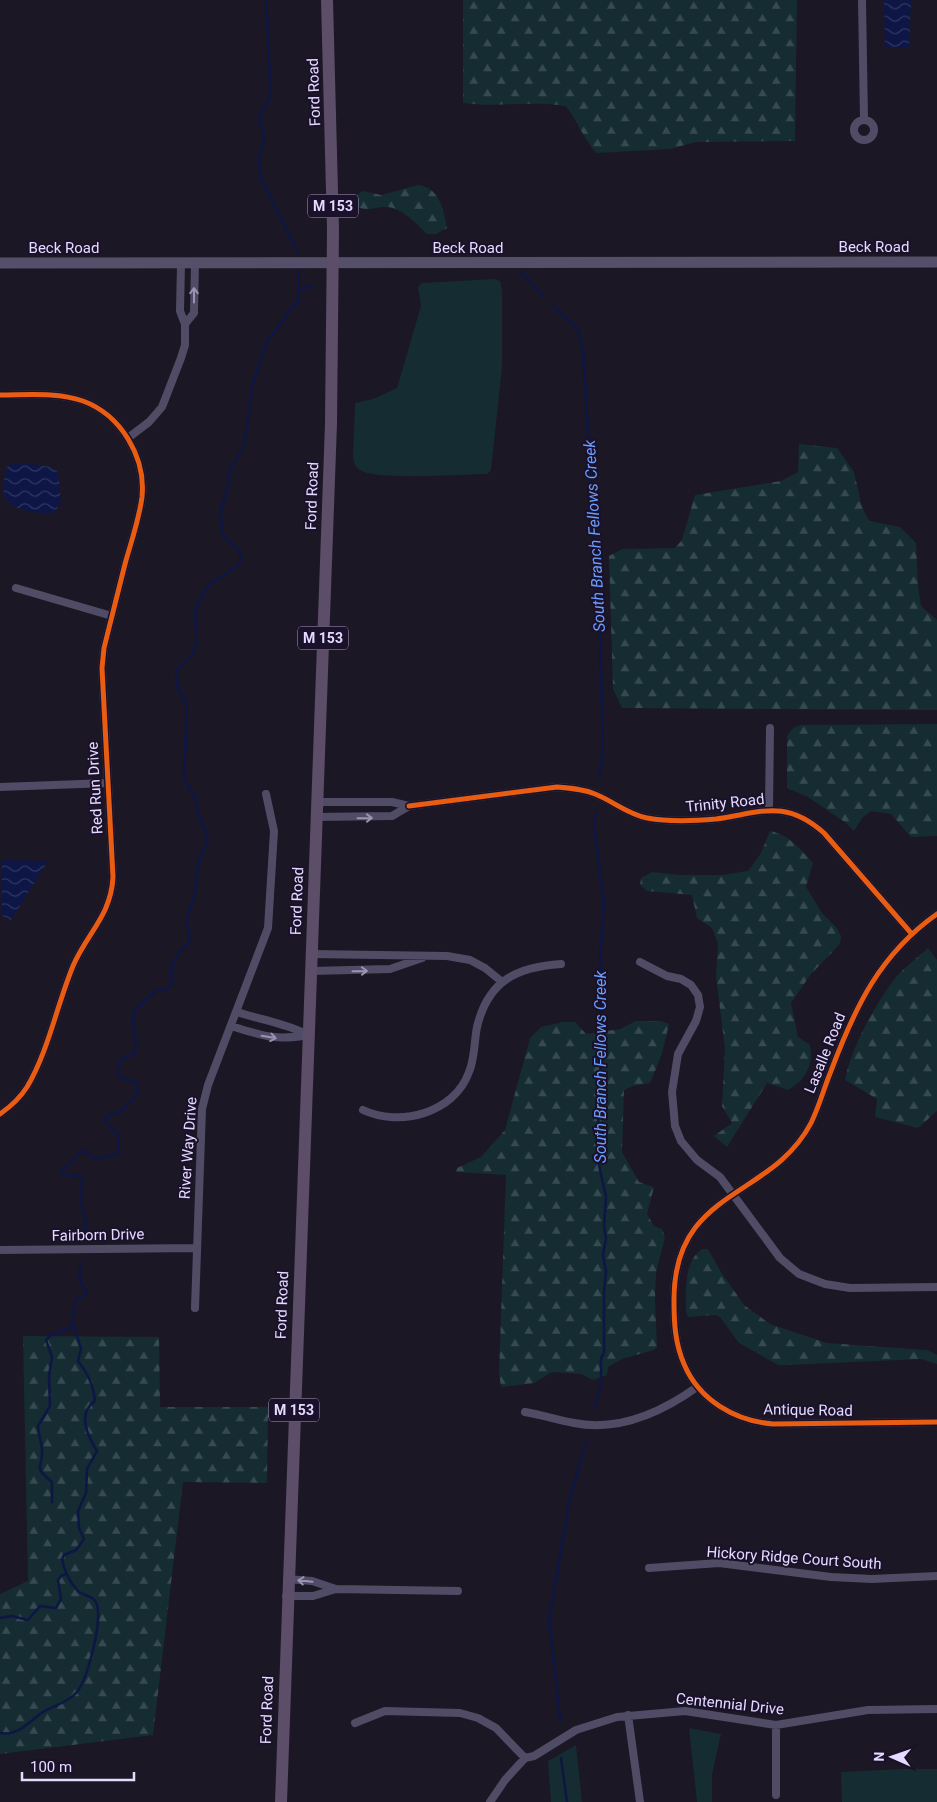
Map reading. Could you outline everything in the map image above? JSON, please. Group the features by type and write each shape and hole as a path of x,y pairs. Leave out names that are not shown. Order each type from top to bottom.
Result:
{"main road":[{"name":"Ford Road","path":"280,1802 286,1596 330,442 332,112 327,0"},
{"name":"Beck Road","path":"0,263 937,262"}],"street":[{"path":"862,0 864,119"},
{"path":"128,438 156,415 167,396 185,345 186,324 180,311 180,264"},
{"path":"186,324 194,313 195,264"},
{"name":"Red Run Drive","path":"0,396 56,396 83,401 108,416 128,438 140,465 142,496 104,648 102,668 112,877 110,898 104,916 73,966 33,1077 19,1098 0,1114"},
{"path":"16,588 112,616"},
{"path":"769,810 770,728"},
{"path":"0,787 108,783"},
{"name":"Trinity Road","path":"317,802 392,802 409,806 557,787 576,788 594,793 629,812 658,819 703,820 769,810 792,814 816,826 911,933"},
{"name":"River Way Drive","path":"195,1308 202,1109 208,1085 266,934 269,919 274,831 266,794"},
{"name":"Trinity Road","path":"316,817 392,816 409,806"},
{"name":"Lasalle Road","path":"732,1195 788,1154 800,1140 810,1123 842,1040 870,983 911,933 937,914"},
{"path":"311,954 447,956 470,960 485,968 501,982"},
{"path":"378,955 378,970"},
{"path":"311,971 390,969 428,956"},
{"path":"640,962 666,976 681,979 691,985 698,995 700,1007 696,1021 678,1054 672,1092 675,1126 682,1141 696,1160 720,1177 780,1258 799,1274 825,1284 850,1288 937,1287"},
{"path":"363,1110 376,1117 412,1118 443,1104 458,1091 469,1073 477,1027 483,1008 501,982 535,966 561,964"},
{"path":"237,1012 267,1022 294,1028 308,1035"},
{"path":"231,1026 266,1037 284,1039 308,1035"},
{"name":"Antique Road","path":"732,1195 705,1216 693,1231 680,1256 676,1272 674,1315 677,1343 685,1367 697,1387 726,1410 761,1423 937,1422"},
{"name":"Fairborn Drive","path":"0,1250 196,1248"},
{"path":"525,1412 574,1423 596,1425 619,1423 654,1413 673,1404 697,1387"},
{"name":"Hickory Ridge Court South","path":"649,1568 719,1563 775,1568 831,1577 872,1579 937,1576"},
{"path":"287,1579 312,1581 336,1589 458,1591"},
{"path":"286,1596 313,1596 336,1589"},
{"name":"Centennial Drive","path":"490,1802 505,1780 526,1758 534,1756 576,1730 628,1715 685,1711 776,1725 868,1710 937,1709"},
{"path":"356,1723 385,1711 460,1713 478,1718 496,1728 526,1758"},
{"path":"628,1715 640,1802"},
{"path":"776,1725 776,1795"}],"green space":[{"path":"463,0 797,0 795,141 696,142 670,149 596,153 566,106 553,104 489,105 463,103"},
{"path":"418,185 431,190 442,207 447,228 436,234 427,234 409,217 394,208 362,209 354,204 355,196 363,191 381,195"},
{"path":"494,279 500,281 502,291 502,367 491,470 487,474 401,476 369,473 358,469 353,457 355,403 373,399 397,388 421,306 418,287 422,283"},
{"path":"799,444 837,448 854,472 862,507 869,521 900,527 916,543 921,606 937,620 937,710 622,708 613,689 609,556 622,549 675,548 682,540 695,495 781,481 798,472"},
{"path":"937,724 937,836 911,837 891,814 871,811 862,818 854,831 846,823 808,797 787,788 787,736 793,728 801,725"},
{"path":"770,831 789,839 813,863 806,887 822,913 837,928 841,936 840,944 811,974 791,1003 798,1037 810,1045 811,1059 807,1071 799,1082 788,1090 767,1083 727,1147 714,1136 732,1123 722,1106 725,1049 716,976 718,944 712,928 697,918 692,895 647,891 640,885 641,878 652,872 679,875 722,875 748,871 761,853"},
{"path":"928,948 937,960 937,1111 918,1128 875,1117 877,1099 845,1080 858,1040 880,999 896,977"},
{"path":"636,1021 661,1021 669,1024 662,1054 650,1083 633,1086 624,1090 622,1152 639,1182 654,1187 647,1214 654,1226 662,1229 665,1237 656,1273 657,1347 654,1350 622,1359 608,1367 607,1375 593,1380 581,1374 552,1372 534,1383 501,1387 499,1373 506,1175 456,1172 457,1168 481,1157 505,1130 530,1038 541,1027 563,1022 575,1022 586,1034 620,1029"},
{"path":"702,1249 708,1249 721,1272 744,1305 770,1324 827,1343 927,1350 937,1355 937,1364 921,1359 778,1365 739,1343 720,1317 715,1315 688,1317 686,1312 687,1278 691,1262"},
{"path":"23,1336 159,1337 160,1407 268,1407 267,1483 183,1482 153,1735 0,1754 0,1594 28,1581"},
{"path":"689,1728 721,1734 712,1775 712,1802 697,1802"},
{"path":"576,1745 582,1802 551,1802 548,1761"},
{"path":"937,1769 937,1802 842,1802 841,1772"}],"water":[{"path":"884,0 911,0 909,47 885,47"},
{"path":"23,463 52,467 58,472 61,502 55,512 45,514 19,509 7,501 3,489 8,465"},
{"path":"2,860 48,861 11,920 2,916"}],"waterway":[{"path":"266,0 271,97 259,116 264,138 259,159 261,178 298,253"},
{"path":"84,1236 86,1221 80,1201 83,1179 79,1176 64,1175 61,1172 83,1150 95,1159 118,1154 119,1136 104,1120 109,1115 120,1112 138,1093 136,1082 121,1078 118,1075 120,1060 133,1054 137,1048 133,1023 134,1011 157,990 165,990 171,986 172,965 175,958 186,947 189,939 186,923 195,893 198,864 208,837 199,816 196,799 184,779 187,706 178,688 176,670 189,659 195,649 197,639 195,613 204,592 213,581 234,568 241,560 240,552 223,535 220,512 229,484 229,472 244,445 253,382 266,343 289,310 298,302 299,271"},
{"name":"South Branch Fellows Creek","path":"521,272 544,297"},
{"name":"South Branch Fellows Creek","path":"300,288 312,287"},
{"name":"South Branch Fellows Creek","path":"553,306 578,329 583,348 600,637 603,746 600,777"},
{"name":"South Branch Fellows Creek","path":"594,1409 601,1384 601,1358 604,1353 604,1291 606,1272 603,1255 606,1238 604,1227 606,1197 597,1156 601,1136 597,1113 601,1062 598,1045 601,1037 600,1016 603,994 600,959 604,903 594,824 596,814"},
{"path":"0,1733 17,1731 40,1714 68,1700 76,1693 85,1676 96,1637 98,1624 96,1601 79,1592 74,1587 62,1559 64,1555 76,1550 84,1539 79,1528 78,1511 86,1493 87,1469 97,1451 87,1432 85,1419 89,1406 95,1401 93,1389 85,1370 78,1361 81,1349 72,1319 76,1300 87,1293 79,1277 81,1263"},
{"path":"52,1502 52,1482 40,1470 42,1448 38,1426 50,1406 49,1376 52,1357 46,1340 51,1335 73,1326"},
{"name":"South Branch Fellows Creek","path":"560,1720 549,1618 570,1499 586,1442"},
{"path":"0,1618 12,1616 28,1620 40,1606 56,1608 61,1599 58,1580 66,1574"},
{"name":"South Branch Fellows Creek","path":"561,1758 567,1802"}],"cycle path":[{"path":"0,395 63,396 83,401 97,408 109,416 128,439 140,467 142,482 139,514 104,648 102,668 113,877 111,891 103,914 73,966 41,1059 27,1087 0,1114"},
{"path":"409,806 557,787 590,792 633,814 655,819 673,821 716,819 772,811 797,815 824,833 911,933"},
{"path":"937,914 900,946 872,984 860,1004 840,1048 817,1111 794,1148 773,1167 727,1198 706,1215 689,1236 678,1264 674,1301 677,1341 684,1364 699,1388 709,1398 732,1413 759,1422 773,1424 937,1422"}]}
